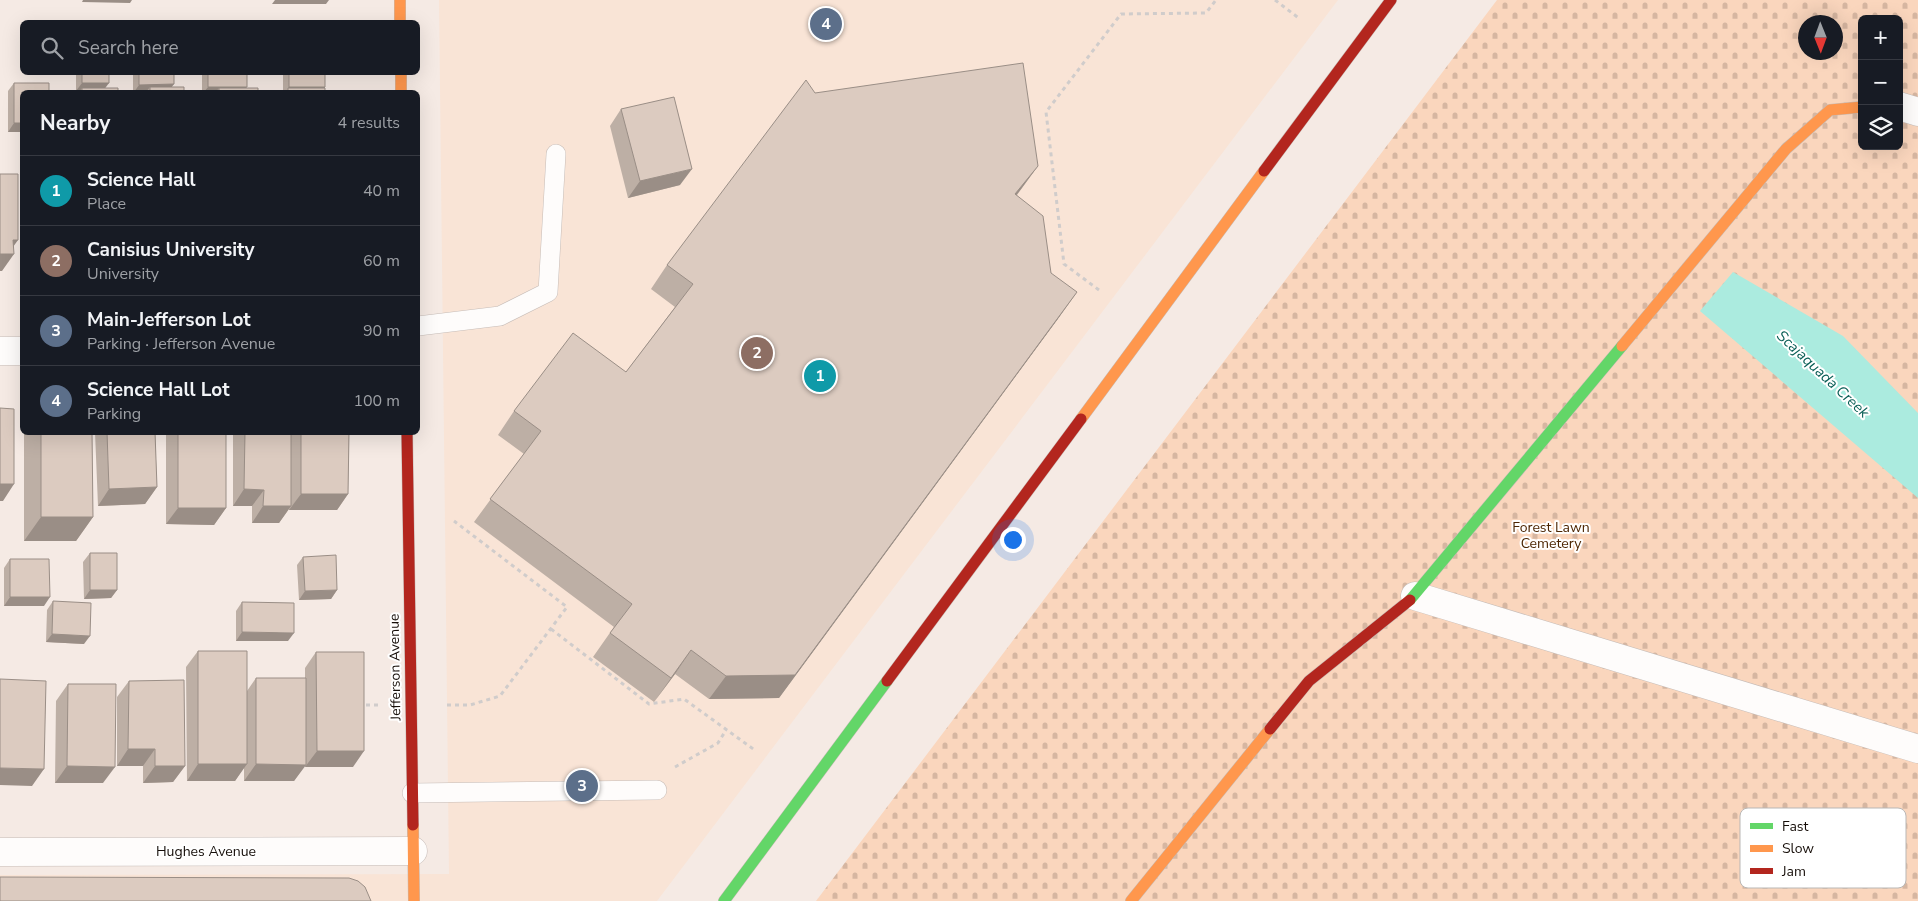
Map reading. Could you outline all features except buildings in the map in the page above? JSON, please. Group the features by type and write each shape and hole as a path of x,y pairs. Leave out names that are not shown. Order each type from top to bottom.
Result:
{"street":[{"path":"400,0 400,20"},
{"path":"724,901 1391,0"},
{"path":"401,75 402,90"},
{"path":"1131,901 1309,682 1414,596 1786,149 1830,110 1858,107"},
{"path":"1903,107 1918,112"},
{"path":"0,351 20,351"},
{"name":"Jefferson Avenue","path":"406,435 414,901"},
{"path":"1414,596 1918,750"},
{"name":"Hughes Avenue","path":"0,852 413,851"}],"lane":[{"path":"420,326 500,316 548,292 556,154"},
{"path":"412,793 656,790"}],"path":[{"path":"1099,290 1064,264 1046,112 1121,14 1206,13 1216,0"},
{"path":"1274,0 1300,19"},
{"path":"447,705 470,705 500,696 567,606 454,521"},
{"path":"551,629 649,704 684,699 756,751"},
{"path":"366,705 378,704"},
{"path":"675,767 718,744 726,730"}],"shaded area":[{"path":"439,0 1338,0 657,901 0,901 0,875 449,874"}],"green space":[{"name":"Forest Lawn Cemetery","path":"1497,0 1918,0 1918,901 816,901"}],"water":[{"name":"Scajaquada Creek","path":"1733,272 1843,336 1918,413 1918,498 1700,311"}],"traffic: fast":[{"path":"1410,600 1622,346"},
{"path":"724,901 887,681"}],"traffic: slow":[{"path":"400,0 400,20"},
{"path":"401,75 401,90"},
{"path":"1622,346 1786,149 1830,110 1858,107"},
{"path":"1081,419 1264,171"},
{"path":"1131,901 1270,729"},
{"path":"413,825 414,901"}],"traffic: jam":[{"path":"1264,171 1391,0"},
{"path":"887,681 1081,419"},
{"path":"407,435 413,825"},
{"path":"1270,729 1309,681 1410,600"}],"place":[{"name":"Science Hall Lot","path":"826,24"},
{"name":"Canisius University","path":"757,353"},
{"name":"Science Hall","path":"820,376"},
{"name":"Main-Jefferson Lot","path":"582,786"}]}
